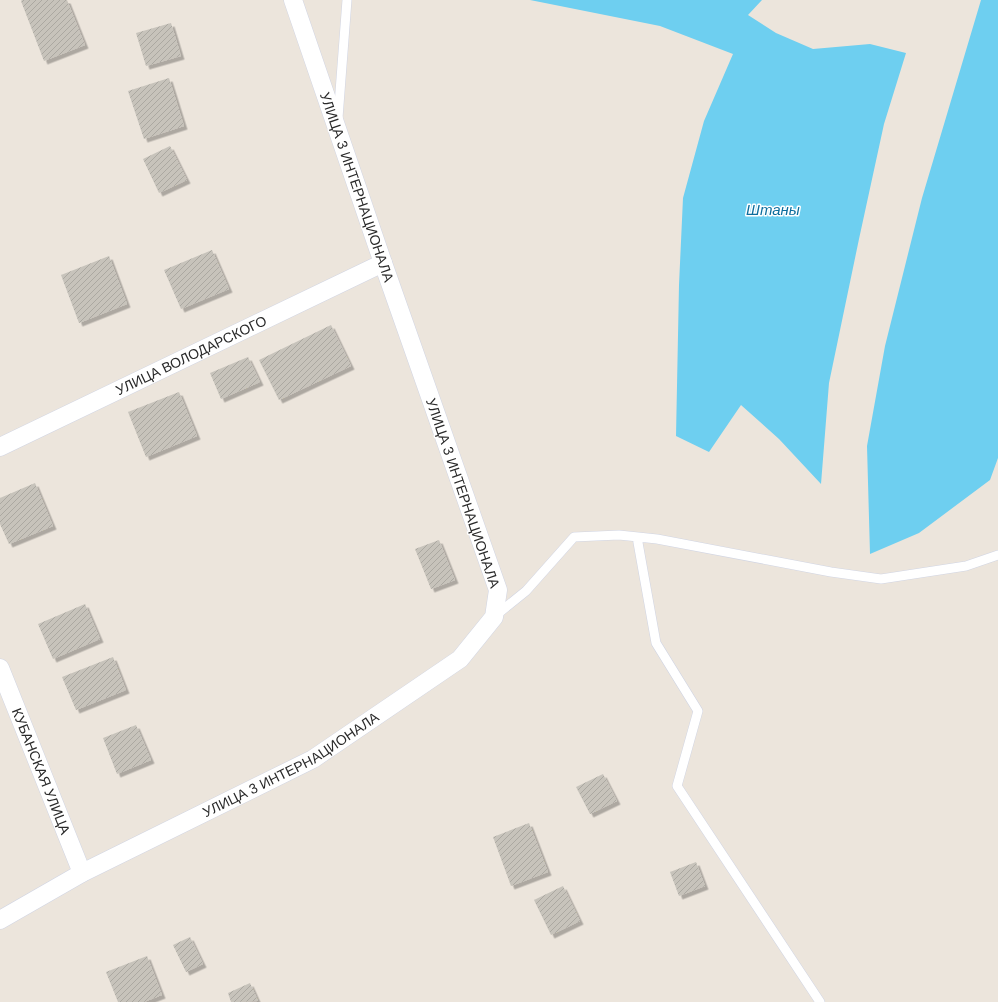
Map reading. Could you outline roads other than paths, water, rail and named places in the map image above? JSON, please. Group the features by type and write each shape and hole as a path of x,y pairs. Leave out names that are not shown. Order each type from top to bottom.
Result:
{"street":[{"name":"УЛИЦА 3 ИНТЕРНАЦИОНАЛА","path":"0,920 82,873 314,759 460,659 494,617 498,590 383,263 293,0"},
{"name":"УЛИЦА ВОЛОДАРСКОГО","path":"0,447 383,263"},
{"name":"КУБАНСКАЯ УЛИЦА","path":"0,668 82,873"}],"lane":[{"path":"337,130 346,0"},
{"path":"494,617 526,591 574,537 619,535 657,538 831,572 881,578 966,566 998,556"},
{"path":"636,537 656,643 698,710 677,786 820,1002"}],"water":[{"name":"Штаны","path":"530,0 762,0 748,15 776,33 813,49 870,44 906,53 884,124 829,383 821,484 779,439 741,405 709,452 676,436 679,285 683,198 704,121 733,54 660,26"},
{"path":"981,0 998,0 998,458 990,480 919,533 870,554 867,446 885,346 922,198"}]}
